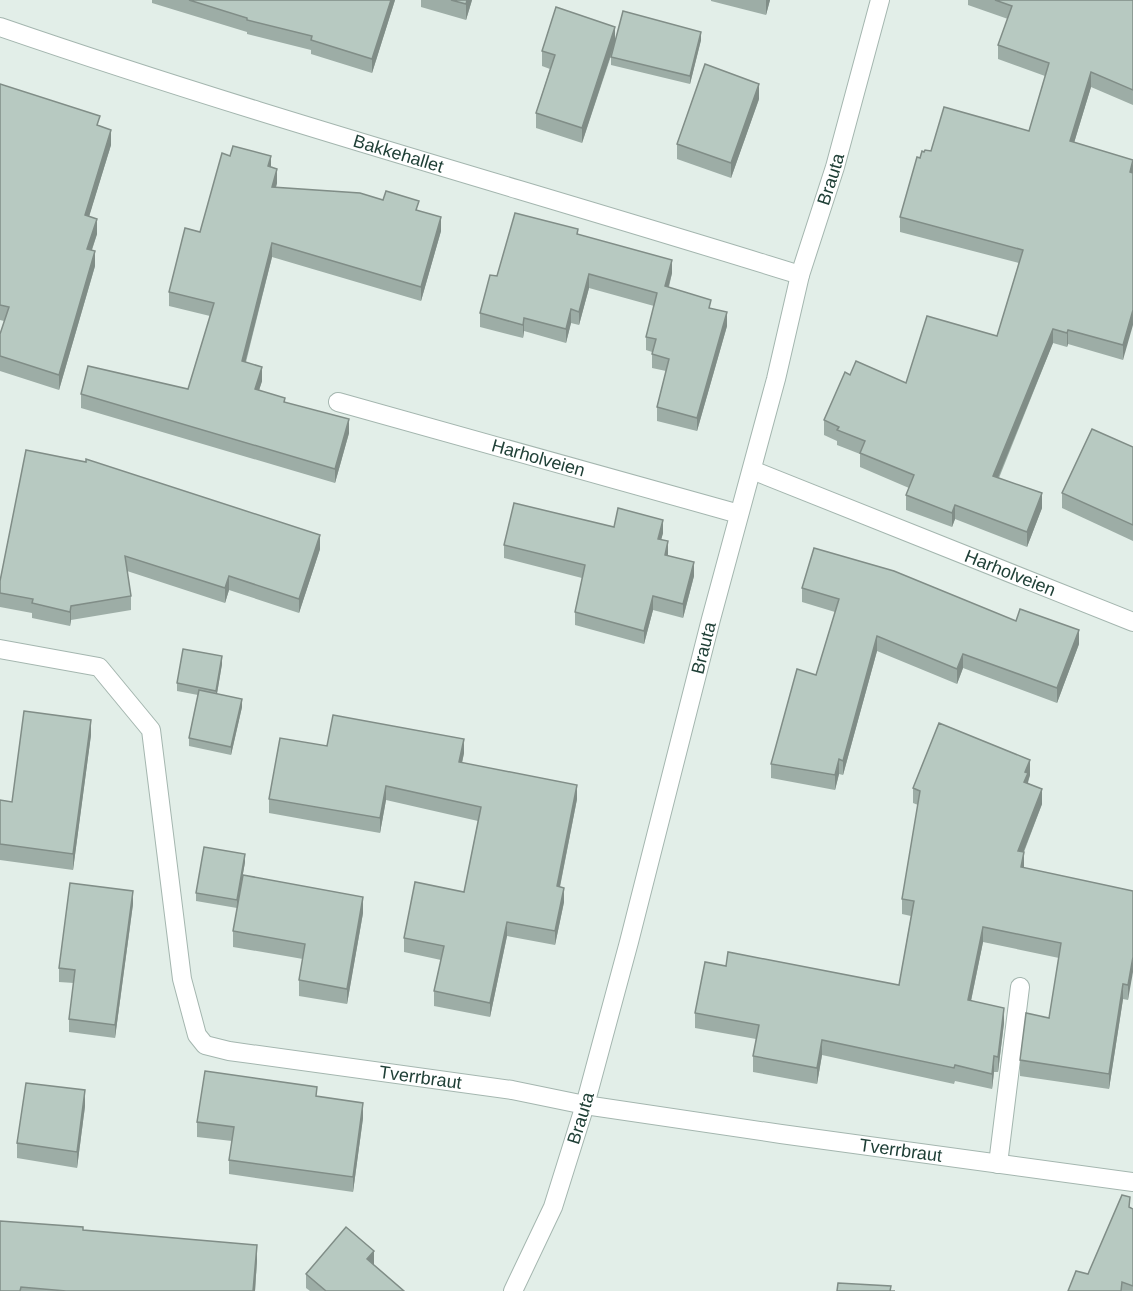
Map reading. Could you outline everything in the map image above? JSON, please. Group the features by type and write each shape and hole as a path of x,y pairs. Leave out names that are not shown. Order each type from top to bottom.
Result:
{"street":[{"name":"Brauta","path":"513,1291 553,1207 585,1105 776,379 800,275 835,167 880,0"},
{"name":"Bakkehallet","path":"0,27 75,54 327,133 627,221 800,275"},
{"name":"Harholveien","path":"338,402 740,514"},
{"name":"Harholveien","path":"752,470 1133,622"},
{"name":"Tverrbraut","path":"0,649 99,667 151,730 182,979 197,1035 205,1045 229,1051 512,1090 585,1105 1133,1182"},
{"path":"998,1164 1020,987"}],"building":[{"path":"189,0 391,0 372,59 311,40 312,36 247,20 247,18"},
{"path":"451,0 467,0 466,4"},
{"path":"995,0 1133,0 1133,90 1091,72 1070,141 1133,160 1130,172 1133,173 1133,310 1123,345 1068,330 1067,333 1053,329 993,476 1042,493 1027,532 955,505 952,513 906,495 914,475 860,453 865,441 837,430 839,427 824,420 845,372 850,375 856,361 906,383 927,316 997,336 1023,250 900,217 917,157 920,158 922,151 931,151 944,107 1029,131 1049,63 998,45 1012,6"},
{"path":"556,7 615,27 582,128 536,113 555,55 542,51"},
{"path":"623,11 701,32 690,76 611,57"},
{"path":"705,64 759,84 731,163 677,144"},
{"path":"0,84 100,116 97,125 111,130 85,215 97,219 87,249 95,251 59,375 0,356 0,334 9,307 0,305"},
{"path":"233,146 271,156 268,166 277,169 272,187 360,193 383,200 386,191 419,201 416,210 441,217 421,287 272,243 242,361 262,367 255,389 285,398 284,402 349,419 335,469 81,394 88,366 188,389 214,303 169,292 185,228 200,232 222,153 230,156"},
{"path":"515,213 578,229 577,234 672,260 665,286 711,300 709,308 727,312 697,418 657,407 669,359 652,354 656,339 646,337 657,293 589,274 579,312 571,309 566,329 524,318 523,325 480,313 490,275 497,276"},
{"path":"1092,429 1133,447 1133,525 1062,493"},
{"path":"26,450 86,462 86,459 320,535 299,599 229,576 225,588 125,556 131,596 71,606 70,612 32,603 33,599 0,593 0,581"},
{"path":"514,503 614,527 618,508 663,520 658,539 668,541 665,555 694,562 683,604 653,596 644,631 575,612 585,565 504,545"},
{"path":"814,548 894,571 1016,621 1020,609 1079,630 1057,688 963,654 957,669 877,636 843,761 839,759 835,775 771,764 797,669 816,675 839,599 802,588"},
{"path":"183,649 222,656 216,691 177,683"},
{"path":"199,690 242,699 231,747 189,738"},
{"path":"24,711 91,720 73,854 0,844 0,800 12,802"},
{"path":"333,715 464,739 459,762 577,785 557,886 564,888 555,931 507,922 490,1003 434,991 444,946 404,938 415,882 464,892 481,807 386,786 380,818 269,799 280,738 327,746"},
{"path":"939,723 1030,760 1024,782 1042,789 1018,851 1024,852 1021,867 1133,891 1133,957 1128,985 1123,984 1109,1074 1020,1060 1026,1013 1049,1018 1061,943 983,927 968,1000 1004,1008 998,1057 994,1056 992,1074 822,1040 817,1068 753,1056 759,1025 695,1013 705,962 726,966 728,952 899,985 914,901 902,899 920,791 913,788"},
{"path":"204,847 245,854 237,900 196,893"},
{"path":"243,875 363,897 347,989 299,980 305,944 233,931"},
{"path":"70,883 133,891 115,1025 69,1019 75,970 59,968"},
{"path":"205,1071 317,1087 316,1096 363,1103 353,1177 229,1160 234,1127 197,1122"},
{"path":"26,1083 85,1090 77,1152 17,1143"},
{"path":"1122,1195 1130,1197 1129,1207 1133,1209 1133,1286 1122,1282 1121,1291 1068,1291 1076,1271 1088,1274"},
{"path":"0,1221 257,1245 253,1291 66,1291 21,1287 20,1291 0,1291"},
{"path":"346,1227 374,1251 367,1259 404,1291 326,1291 306,1274"},
{"path":"838,1283 891,1286 890,1291 837,1291"}]}
